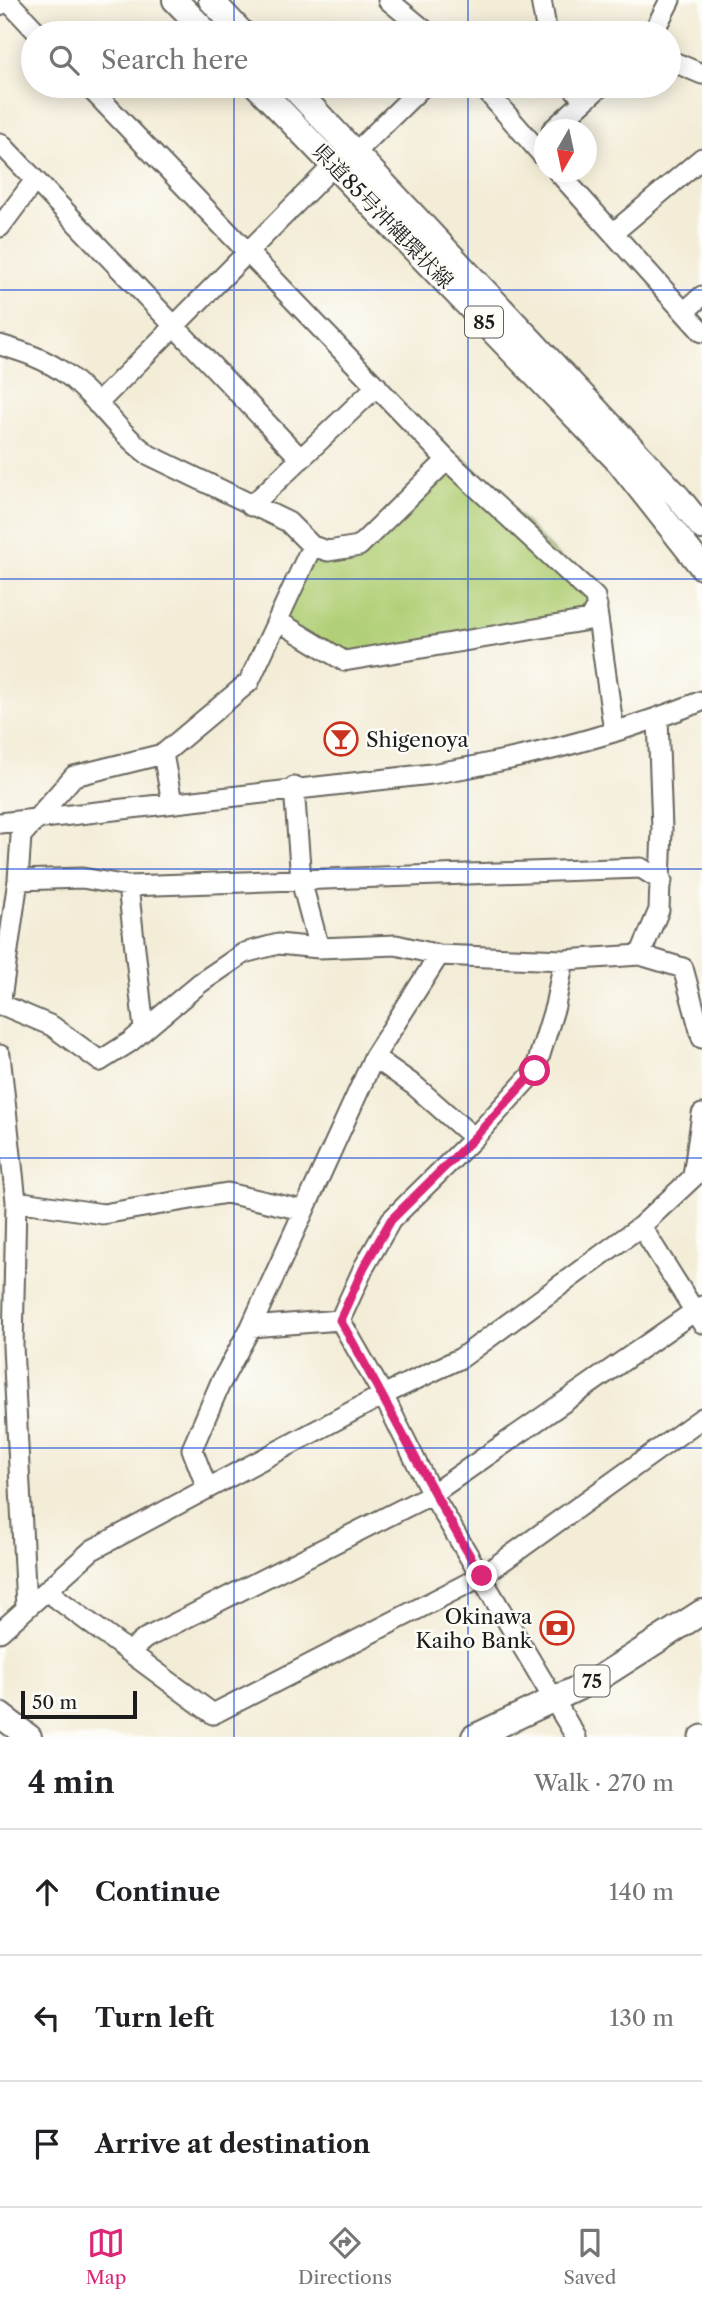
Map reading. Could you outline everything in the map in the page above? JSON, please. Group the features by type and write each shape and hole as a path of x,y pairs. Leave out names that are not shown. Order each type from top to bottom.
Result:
{"main road":[{"path":"175,0 195,21"},
{"path":"211,0 231,21"},
{"name":"県道85号沖縄環状線","path":"269,98 618,462 702,567"},
{"name":"県道85号沖縄環状線","path":"303,98 678,497 702,527"},
{"name":"75","path":"474,1737 599,1678 702,1612"},
{"path":"0,1715 29,1737"}],"street":[{"path":"0,5 7,0 27,21"},
{"path":"541,0 545,21"},
{"path":"659,21 670,0"},
{"path":"397,2 417,21"},
{"path":"681,65 702,74"},
{"path":"99,98 447,460 595,597 614,732"},
{"path":"355,153 412,98"},
{"path":"494,98 534,139"},
{"path":"559,119 574,98"},
{"path":"0,143 301,459"},
{"path":"613,233 702,158"},
{"path":"97,404 334,165"},
{"path":"0,227 35,180"},
{"path":"567,182 702,332"},
{"path":"684,312 702,296"},
{"path":"0,345 40,358 68,375 128,440 149,454 288,522 312,546 328,551 359,546 447,460"},
{"path":"251,506 377,386"},
{"path":"312,546 249,682 163,754 74,776 21,835 18,880 0,1004 52,1026 100,1061 200,983 244,953 278,944 319,948 396,945 439,955 564,960 640,955 694,974 702,1038"},
{"path":"278,621 344,661 589,620 597,606"},
{"path":"0,823 294,787 431,774 500,762 614,732 658,719 702,701"},
{"path":"640,955 659,910 662,881 658,719"},
{"path":"163,754 172,802"},
{"path":"294,787 301,880 319,948"},
{"path":"18,880 82,878 128,886 641,868 662,881"},
{"path":"128,886 144,1029"},
{"path":"207,1488 192,1449 220,1384 251,1327 374,1057 439,955"},
{"path":"340,1320 364,1267 391,1220 474,1138 535,1071 555,1006 564,960"},
{"path":"0,1055 6,1167 16,1200 13,1346 26,1607"},
{"path":"374,1057 415,1086 474,1138"},
{"path":"0,1632 92,1550 383,1395 461,1358 641,1226 698,1172 702,1114"},
{"path":"16,1200 103,1214 227,1194 302,1210"},
{"path":"130,1651 146,1637 432,1494 700,1313 641,1226"},
{"path":"251,1327 340,1320"},
{"path":"340,1320 383,1395 432,1494 576,1737"},
{"path":"48,1592 213,1714 482,1576 702,1418"}],"green space":[{"path":"462,457 595,595 589,621 340,660 278,620 311,547 359,544"}],"place":[{"name":"Shigenoya","path":"341,739"},
{"name":"Okinawa Kaiho Bank","path":"557,1628"}],"route":[{"path":"482,1576 432,1494 383,1395 340,1320 364,1267 391,1220 474,1138 535,1071"}]}
